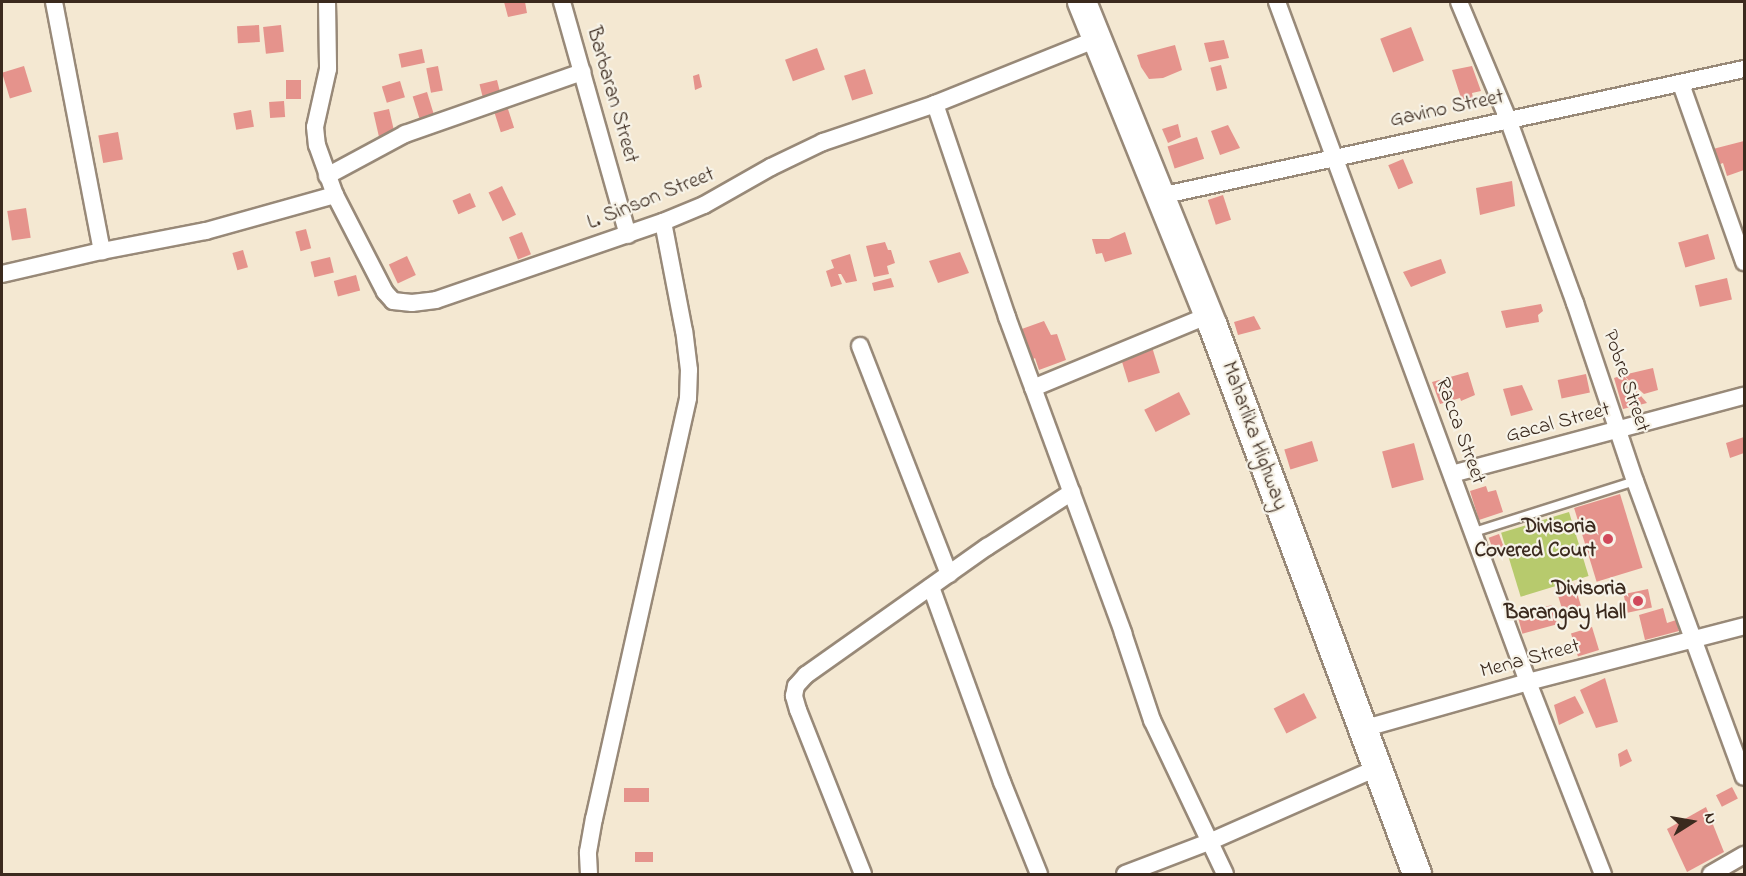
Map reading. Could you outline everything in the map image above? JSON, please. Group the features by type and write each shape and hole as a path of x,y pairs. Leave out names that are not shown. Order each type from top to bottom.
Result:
{"highway":[{"name":"Maharlika Highway","path":"1082,2 1209,315 1417,874"}],"street":[{"path":"54,2 102,251"},
{"path":"2,274 102,251 206,231 335,195 317,145 315,127 328,69 327,2"},
{"name":"Barbaran Street","path":"562,2 628,235"},
{"name":"Racca Street","path":"1277,2 1528,682 1603,874"},
{"name":"Pobre Street","path":"1459,2 1508,119 1635,481 1744,777"},
{"name":"L. Sinson Street","path":"335,195 385,292 393,301 412,303 436,300 628,235 704,206 771,167 823,142 935,104 1097,39"},
{"name":"Gavino Street","path":"1160,196 1334,156 1744,69"},
{"path":"327,176 405,134 582,72"},
{"path":"1681,84 1744,262"},
{"path":"935,104 1033,388 1152,720 1226,874"},
{"path":"589,874 588,852 594,819 688,398 689,370 684,331 663,222"},
{"path":"1033,388 1209,315"},
{"path":"860,346 949,574"},
{"name":"Gacal Street","path":"1452,474 1744,396"},
{"path":"863,874 798,710 794,696 796,686 806,675 949,574 1072,492"},
{"path":"931,587 1002,782 1039,874"},
{"name":"Mena Street","path":"1362,729 1528,682 1744,626"},
{"path":"1125,874 1209,842 1377,768"},
{"path":"1711,874 1744,855"}],"lane":[{"path":"1474,532 1635,481"}],"green space":[{"path":"1569,512 1589,576 1521,597 1501,533"}],"building":[{"path":"504,2 525,2 527,13 508,17"},
{"path":"259,25 260,42 238,43 237,26"},
{"path":"281,25 284,52 266,54 263,27"},
{"path":"1411,27 1424,61 1393,72 1380,39"},
{"path":"1224,40 1229,58 1209,62 1204,43"},
{"path":"1175,45 1182,70 1163,78 1149,79 1137,55"},
{"path":"817,48 825,70 793,81 785,60"},
{"path":"422,49 425,63 401,68 399,54"},
{"path":"1221,65 1227,88 1217,91 1210,68"},
{"path":"24,66 32,92 10,99 2,73"},
{"path":"438,66 443,91 431,93 426,68"},
{"path":"1472,66 1481,91 1472,93 1473,98 1463,104 1452,70"},
{"path":"865,69 873,94 852,101 844,76"},
{"path":"699,74 702,87 695,90 693,76"},
{"path":"286,80 301,80 301,99 286,99"},
{"path":"497,80 501,96 483,100 480,84"},
{"path":"400,81 405,97 387,103 382,87"},
{"path":"427,92 434,115 420,119 413,96"},
{"path":"284,101 285,117 270,118 269,102"},
{"path":"507,106 514,128 501,132 494,110"},
{"path":"389,109 395,134 379,138 373,113"},
{"path":"251,110 254,127 236,130 233,113"},
{"path":"1178,124 1181,137 1168,143 1162,129"},
{"path":"1228,125 1240,148 1220,155 1211,131"},
{"path":"118,132 123,160 103,163 98,135"},
{"path":"1197,137 1204,159 1175,168 1168,147"},
{"path":"1744,141 1744,170 1727,176 1723,163 1715,166 1709,150"},
{"path":"1403,159 1413,183 1398,189 1388,165"},
{"path":"1512,181 1515,206 1480,215 1476,188"},
{"path":"502,186 516,215 503,221 489,193"},
{"path":"470,193 476,207 458,214 453,200"},
{"path":"1223,195 1231,220 1216,225 1208,200"},
{"path":"26,208 31,238 12,241 7,211"},
{"path":"306,229 311,248 301,251 295,232"},
{"path":"522,232 531,254 518,259 509,237"},
{"path":"1125,232 1132,254 1105,262 1102,253 1096,254 1092,239 1109,239"},
{"path":"1708,234 1715,259 1685,268 1678,243"},
{"path":"885,242 888,250 891,250 895,263 887,266 889,274 874,277 866,246"},
{"path":"243,250 248,267 237,270 232,253"},
{"path":"960,252 969,273 938,283 929,261"},
{"path":"850,254 857,281 846,283 841,274 838,274 842,284 831,287 826,271 834,268 831,260"},
{"path":"407,256 416,275 398,283 389,264"},
{"path":"330,257 334,273 314,277 311,262"},
{"path":"1441,259 1446,273 1411,287 1403,272"},
{"path":"356,275 360,290 338,296 334,281"},
{"path":"891,278 894,287 874,291 872,283"},
{"path":"1727,278 1732,299 1700,307 1695,285"},
{"path":"1541,304 1543,311 1538,315 1539,322 1506,328 1501,311"},
{"path":"1254,316 1261,329 1238,335 1234,322"},
{"path":"1044,321 1051,335 1057,334 1066,360 1039,370 1035,358 1030,361 1019,330"},
{"path":"1152,347 1160,373 1128,382 1120,357"},
{"path":"1653,368 1658,390 1644,394 1623,375"},
{"path":"1468,372 1475,395 1461,401 1460,398 1440,404 1432,382"},
{"path":"1586,374 1590,393 1562,399 1558,380"},
{"path":"1623,375 1647,403 1623,409 1614,378"},
{"path":"1522,385 1533,410 1511,416 1503,389"},
{"path":"1179,392 1190,414 1156,432 1144,410"},
{"path":"1744,437 1744,453 1730,458 1726,443"},
{"path":"1312,441 1318,461 1290,470 1284,449"},
{"path":"1414,443 1424,480 1392,488 1382,452"},
{"path":"1486,486 1488,492 1496,490 1503,512 1479,520 1470,491"},
{"name":"Divisoria Covered Court","path":"1620,494 1643,568 1597,582 1574,508"},
{"path":"1499,534 1506,553 1496,557 1489,538"},
{"path":"1574,583 1581,606 1563,612 1556,589"},
{"name":"Divisoria Barangay Hall","path":"1648,589 1652,608 1627,613 1624,594"},
{"path":"1552,605 1557,624 1522,634 1517,614"},
{"path":"1663,608 1667,623 1676,620 1679,631 1645,640 1639,615"},
{"path":"1592,627 1599,650 1578,656 1571,633"},
{"path":"1605,678 1618,722 1596,728 1580,690"},
{"path":"1304,693 1317,718 1286,733 1274,708"},
{"path":"1575,696 1584,713 1559,725 1554,705"},
{"path":"1627,749 1632,761 1620,767 1618,754"},
{"path":"1732,787 1738,799 1722,807 1716,795"},
{"path":"624,788 649,788 649,802 624,802"},
{"path":"1706,807 1724,852 1687,872 1667,829"},
{"path":"635,852 653,852 653,862 635,862"}],"place":[{"name":"Divisoria Covered Court","path":"1608,539"},
{"name":"Divisoria Barangay Hall","path":"1638,601"}]}
